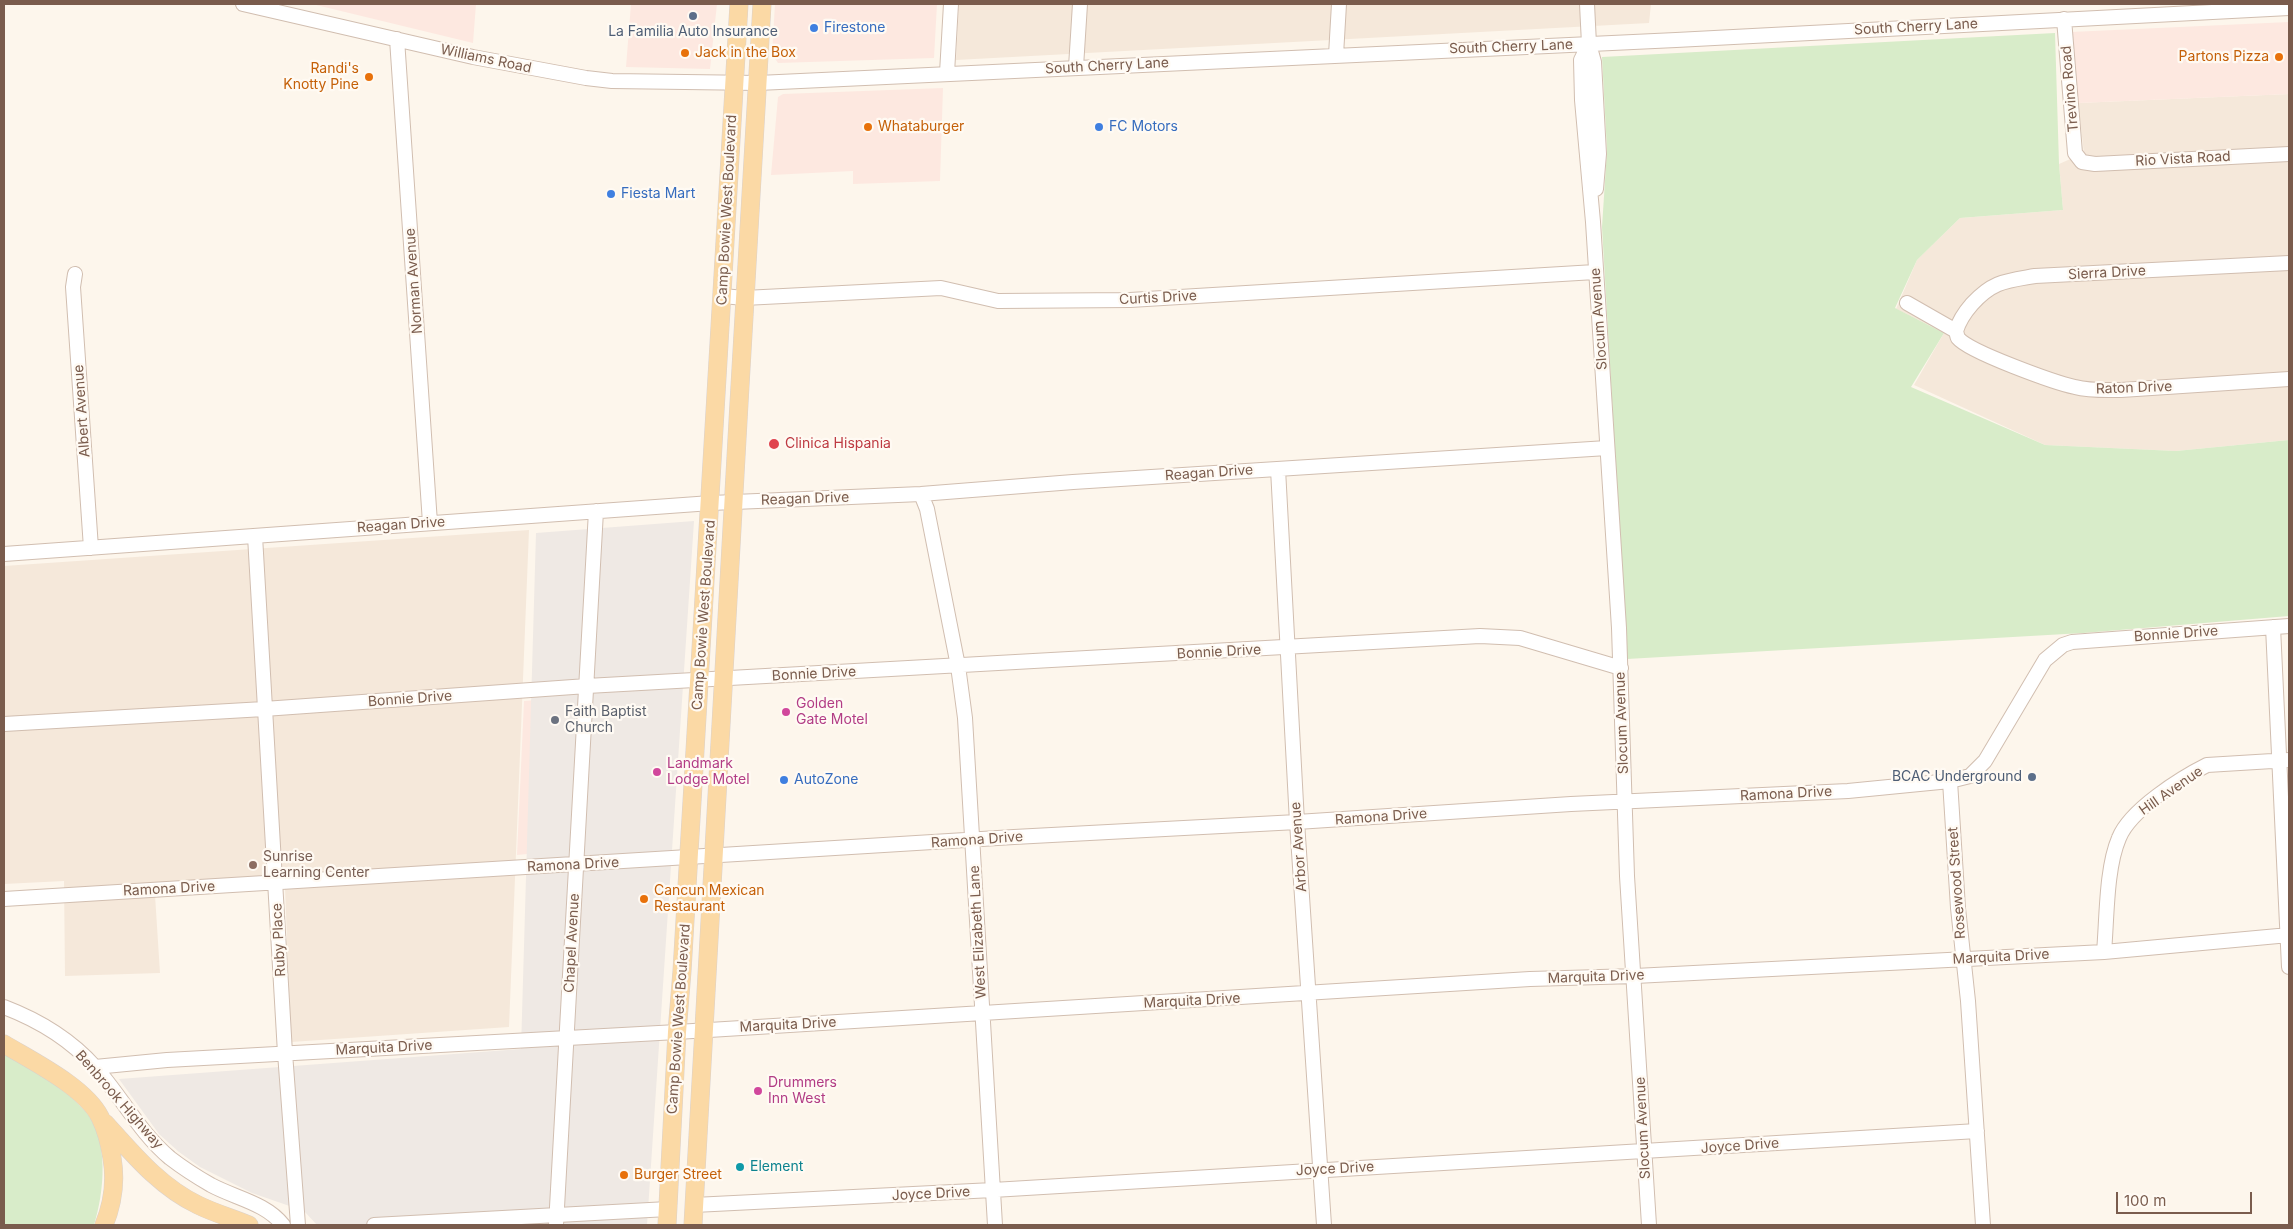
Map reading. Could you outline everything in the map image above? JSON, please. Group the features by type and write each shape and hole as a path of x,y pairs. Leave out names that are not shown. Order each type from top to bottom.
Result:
{"main road":[{"name":"Camp Bowie West Boulevard","path":"667,1217 677,1032 690,857 723,296 733,81 739,4"},
{"name":"Camp Bowie West Boulevard","path":"693,1225 724,680 732,502 762,4"},
{"path":"4,1044 64,1081 79,1093 138,1161 163,1182 198,1205 249,1225"},
{"path":"100,1117 111,1151 115,1175 112,1198 104,1225"}],"street":[{"name":"Williams Road","path":"243,4 488,60 586,78 612,81 733,81"},
{"path":"947,73 951,4"},
{"path":"1076,67 1080,4"},
{"path":"1336,55 1339,4"},
{"path":"1587,4 1589,44"},
{"name":"South Cherry Lane","path":"733,81 758,83 1589,44 2289,8"},
{"name":"Trevino Road","path":"2064,19 2078,159"},
{"name":"Norman Avenue","path":"397,39 430,523"},
{"name":"Slocum Avenue","path":"1589,44 1581,60 1621,668 1624,802 1649,1225"},
{"name":"Rio Vista Road","path":"2078,159 2095,164 2289,154"},
{"name":"Sierra Drive","path":"1957,335 1966,311 1990,287 2002,281 2035,276 2289,264"},
{"name":"Curtis Drive","path":"723,296 744,298 941,288 998,301 1130,300 1595,272"},
{"name":"Albert Avenue","path":"75,274 73,286 91,548"},
{"name":"Raton Drive","path":"1907,303 1957,335 2016,368 2066,385 2094,390 2121,390 2289,379"},
{"name":"Reagan Drive","path":"4,554 711,503 921,494 1607,448"},
{"name":"Arbor Avenue","path":"1278,469 1297,822 1324,1225"},
{"name":"West Elizabeth Lane","path":"921,494 927,509 958,666 965,718 995,1225"},
{"name":"Chapel Avenue","path":"557,1220 596,511"},
{"name":"Ruby Place","path":"255,536 285,1053 298,1225"},
{"name":"Bonnie Drive","path":"1950,781 1970,776 1985,760 2045,660 2063,645 2072,642 2289,626"},
{"path":"2273,627 2285,761 2289,967"},
{"name":"Bonnie Drive","path":"4,724 264,709 587,686 724,680 1480,636 1520,638 1621,668"},
{"name":"Hill Avenue","path":"2104,952 2112,856 2119,835 2133,817 2166,791 2207,766 2285,761"},
{"name":"Ramona Drive","path":"4,899 973,840 1624,802 1848,791 1950,781"},
{"name":"Rosewood Street","path":"1950,781 1983,1225"},
{"name":"Marquita Drive","path":"95,1067 285,1053 677,1032 1530,979 1635,976 2104,952 2288,935"},
{"name":"Benbrook Highway","path":"4,1008 52,1030 77,1049 95,1067 140,1127 170,1158 212,1186 274,1214 283,1225"},
{"name":"Joyce Drive","path":"694,1206 1645,1152 1977,1130"},
{"path":"374,1225 667,1217"}],"shaded area":[{"path":"312,4 476,4 473,43"},
{"path":"631,4 717,4 710,69 626,67"},
{"path":"775,4 937,4 934,58 778,63 772,54"},
{"path":"959,4 1651,4 1649,23 956,60"},
{"path":"2289,22 2289,94 2078,103 2071,32"},
{"path":"943,88 940,181 853,184 853,171 771,175 778,97 783,94"},
{"path":"2289,94 2289,440 2176,451 2045,445 1914,385 1944,333 1896,309 1917,260 1960,218 2063,210 2059,164 2084,153 2078,103"},
{"path":"694,521 647,1225 317,1225 304,1211 252,1193 200,1167 179,1152 159,1134 119,1079 521,1049 536,533"},
{"path":"529,530 509,1027 291,1042 285,888 155,895 160,973 65,976 64,881 4,884 4,566"},
{"path":"577,697 568,850 517,855 524,701"}],"green space":[{"path":"2055,33 2059,164 2063,210 1960,218 1917,260 1895,308 1944,333 1911,387 2045,445 2176,451 2289,440 2289,616 2083,633 1627,659 1602,227 1607,150 1602,57"},
{"path":"4,1054 47,1079 67,1094 85,1111 93,1123 98,1136 103,1166 98,1212 94,1225 4,1225"}],"place":[{"name":"La Familia Auto Insurance","path":"693,16"},
{"name":"Firestone","path":"814,28"},
{"name":"Jack in the Box","path":"685,53"},
{"name":"Partons Pizza","path":"2279,57"},
{"name":"Randi's Knotty Pine","path":"369,77"},
{"name":"Whataburger","path":"868,127"},
{"name":"FC Motors","path":"1099,127"},
{"name":"Fiesta Mart","path":"611,194"},
{"name":"Clinica Hispania","path":"774,444"},
{"name":"Golden Gate Motel","path":"786,712"},
{"name":"Faith Baptist Church","path":"555,720"},
{"name":"Landmark Lodge Motel","path":"657,772"},
{"name":"BCAC Underground","path":"2032,777"},
{"name":"AutoZone","path":"784,780"},
{"name":"Sunrise Learning Center","path":"253,865"},
{"name":"Cancun Mexican Restaurant","path":"644,899"},
{"name":"Drummers Inn West","path":"758,1091"},
{"name":"Element","path":"740,1167"},
{"name":"Burger Street","path":"624,1175"}]}
